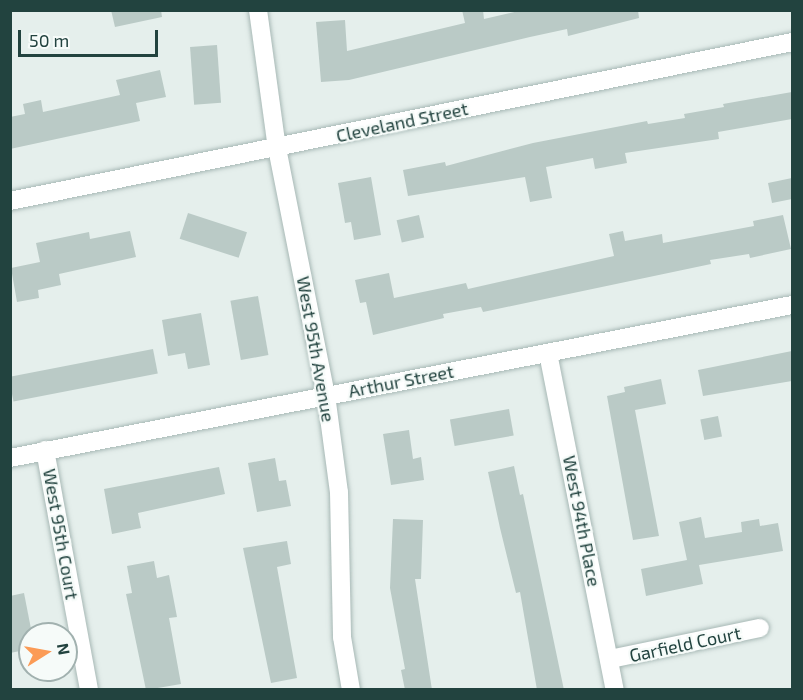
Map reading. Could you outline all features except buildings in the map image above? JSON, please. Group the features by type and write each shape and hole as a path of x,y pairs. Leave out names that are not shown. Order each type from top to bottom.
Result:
{"street":[{"name":"West 95th Avenue","path":"258,10 277,148 326,395 339,492 342,637 351,690"},
{"name":"Cleveland Street","path":"10,201 792,42"},
{"name":"Arthur Street","path":"10,458 792,305"},
{"name":"West 94th Place","path":"548,353 615,690"},
{"name":"West 95th Court","path":"45,450 89,690"},
{"name":"Garfield Court","path":"610,660 760,628"}]}
